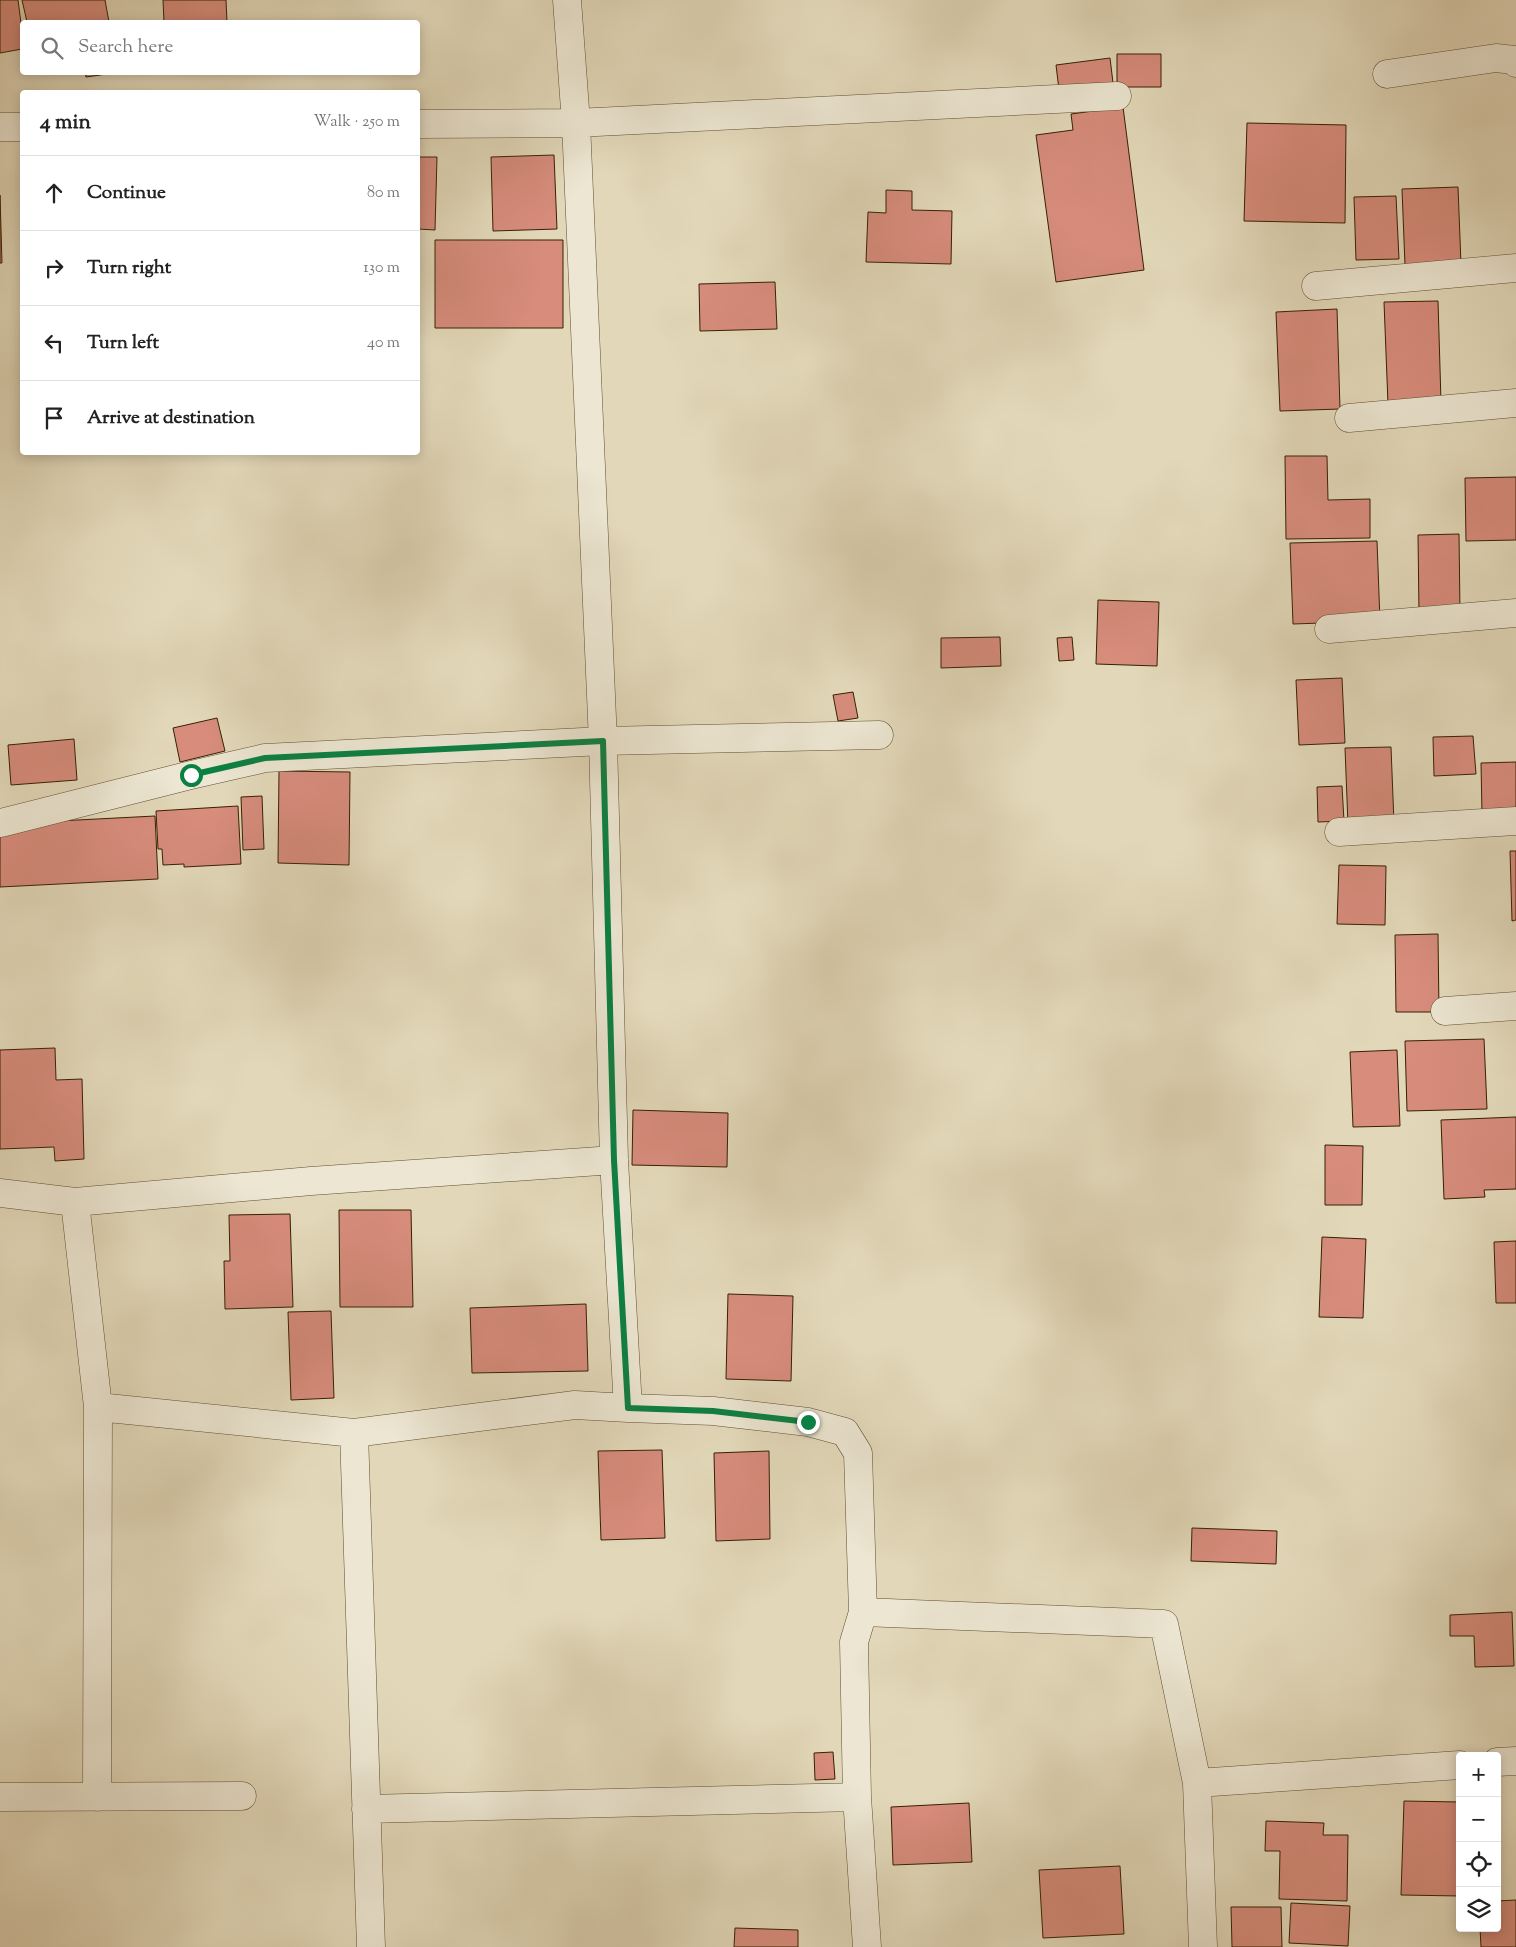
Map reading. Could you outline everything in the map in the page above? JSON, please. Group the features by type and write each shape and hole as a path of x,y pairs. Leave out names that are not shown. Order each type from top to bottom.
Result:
{"street":[{"path":"567,0 576,123 603,741 614,1160 628,1408"},
{"path":"1387,74 1496,58 1514,60 1516,63"},
{"path":"420,124 576,123 1117,96"},
{"path":"0,127 20,127"},
{"path":"1316,286 1516,268"},
{"path":"1349,418 1516,402"},
{"path":"1329,629 1516,613"},
{"path":"1,823 265,758 603,741 879,735"},
{"path":"1339,832 1516,821"},
{"path":"1445,1011 1516,1006"},
{"path":"0,1193 75,1202 311,1181 614,1160"},
{"path":"75,1202 98,1407 97,1797"},
{"path":"98,1407 354,1433 575,1405 713,1411 808,1422 845,1432 858,1453 863,1612 854,1642 857,1797 867,1947"},
{"path":"354,1433 371,1947"},
{"path":"863,1612 1164,1624 1197,1783 1203,1947"},
{"path":"1501,1762 1516,1761"},
{"path":"1197,1783 1456,1765"},
{"path":"0,1797 242,1796"},
{"path":"366,1809 857,1797"}],"building":[{"path":"0,0 18,0 21,20 20,49 0,53"},
{"path":"22,0 105,0 109,20 27,20"},
{"path":"163,0 226,0 227,20 164,20"},
{"path":"1117,54 1161,54 1161,87 1117,87"},
{"path":"1110,58 1114,91 1060,98 1056,65"},
{"path":"1123,107 1144,270 1056,282 1036,135 1073,130 1071,114"},
{"path":"1247,123 1346,125 1345,223 1244,221"},
{"path":"554,155 557,229 493,231 491,157"},
{"path":"420,157 437,157 435,230 420,229"},
{"path":"1458,187 1461,264 1405,265 1402,189"},
{"path":"886,190 912,191 912,210 952,211 951,264 866,262 868,212 886,213"},
{"path":"0,195 2,263 0,263"},
{"path":"1396,196 1399,259 1356,260 1354,197"},
{"path":"435,240 563,240 563,328 435,328"},
{"path":"775,282 777,329 700,331 699,284"},
{"path":"1438,301 1441,402 1388,404 1384,302"},
{"path":"1337,309 1340,409 1280,411 1276,312"},
{"path":"1285,456 1327,456 1328,500 1370,499 1370,538 1286,539"},
{"path":"1516,477 1516,540 1466,541 1465,478"},
{"path":"1459,534 1460,613 1419,614 1418,535"},
{"path":"1377,541 1380,621 1293,624 1290,543"},
{"path":"1098,600 1159,602 1157,666 1096,664"},
{"path":"1000,637 1001,666 941,668 941,638"},
{"path":"1072,637 1074,660 1059,661 1057,638"},
{"path":"1342,678 1345,743 1299,745 1296,680"},
{"path":"853,692 858,718 838,721 833,695"},
{"path":"217,718 225,751 180,762 173,728"},
{"path":"1473,736 1476,774 1434,776 1433,737"},
{"path":"74,739 77,780 11,785 8,745"},
{"path":"1391,747 1394,823 1348,825 1345,748"},
{"path":"1516,762 1516,814 1482,815 1481,763"},
{"path":"279,771 350,772 349,865 278,863"},
{"path":"1342,786 1344,821 1318,822 1317,787"},
{"path":"262,796 264,849 243,850 241,797"},
{"path":"238,806 241,864 184,867 184,864 163,865 162,849 158,849 156,811"},
{"path":"155,816 158,879 0,887 0,824"},
{"path":"1510,851 1516,851 1516,920 1512,921"},
{"path":"1339,865 1386,866 1385,925 1337,924"},
{"path":"1438,934 1439,1012 1396,1012 1395,935"},
{"path":"1484,1039 1487,1109 1407,1111 1405,1041"},
{"path":"55,1048 56,1080 82,1079 84,1159 55,1161 54,1147 0,1149 0,1050"},
{"path":"1397,1050 1400,1126 1353,1127 1350,1052"},
{"path":"633,1110 728,1113 727,1167 632,1165"},
{"path":"1516,1117 1516,1189 1484,1190 1485,1197 1444,1199 1441,1120"},
{"path":"1325,1145 1363,1146 1362,1205 1325,1205"},
{"path":"339,1210 411,1210 413,1307 340,1307"},
{"path":"290,1214 293,1307 225,1309 224,1261 230,1261 229,1215"},
{"path":"1322,1237 1366,1239 1363,1318 1319,1317"},
{"path":"1516,1241 1516,1303 1496,1303 1494,1242"},
{"path":"728,1294 793,1296 791,1381 726,1379"},
{"path":"586,1304 588,1371 472,1373 470,1308"},
{"path":"331,1311 334,1398 291,1400 288,1312"},
{"path":"662,1450 665,1538 601,1540 598,1451"},
{"path":"769,1451 770,1539 716,1541 714,1453"},
{"path":"1192,1528 1277,1531 1276,1564 1191,1561"},
{"path":"1512,1612 1514,1666 1475,1667 1474,1636 1450,1636 1450,1615"},
{"path":"833,1752 835,1779 815,1780 814,1753"},
{"path":"1404,1801 1456,1802 1456,1896 1401,1895"},
{"path":"969,1803 972,1862 893,1865 891,1807"},
{"path":"1266,1821 1324,1823 1323,1835 1348,1835 1347,1901 1279,1899 1280,1851 1265,1851"},
{"path":"1120,1866 1124,1934 1043,1938 1039,1870"},
{"path":"1516,1900 1516,1947 1481,1947 1480,1932 1501,1932 1501,1901"},
{"path":"1291,1903 1350,1906 1348,1946 1289,1943"},
{"path":"1231,1907 1281,1907 1282,1947 1232,1947"},
{"path":"735,1928 798,1930 798,1947 734,1947"}],"route":[{"path":"191,775 265,758 603,741 614,1160 628,1408 713,1411 808,1422"}]}
